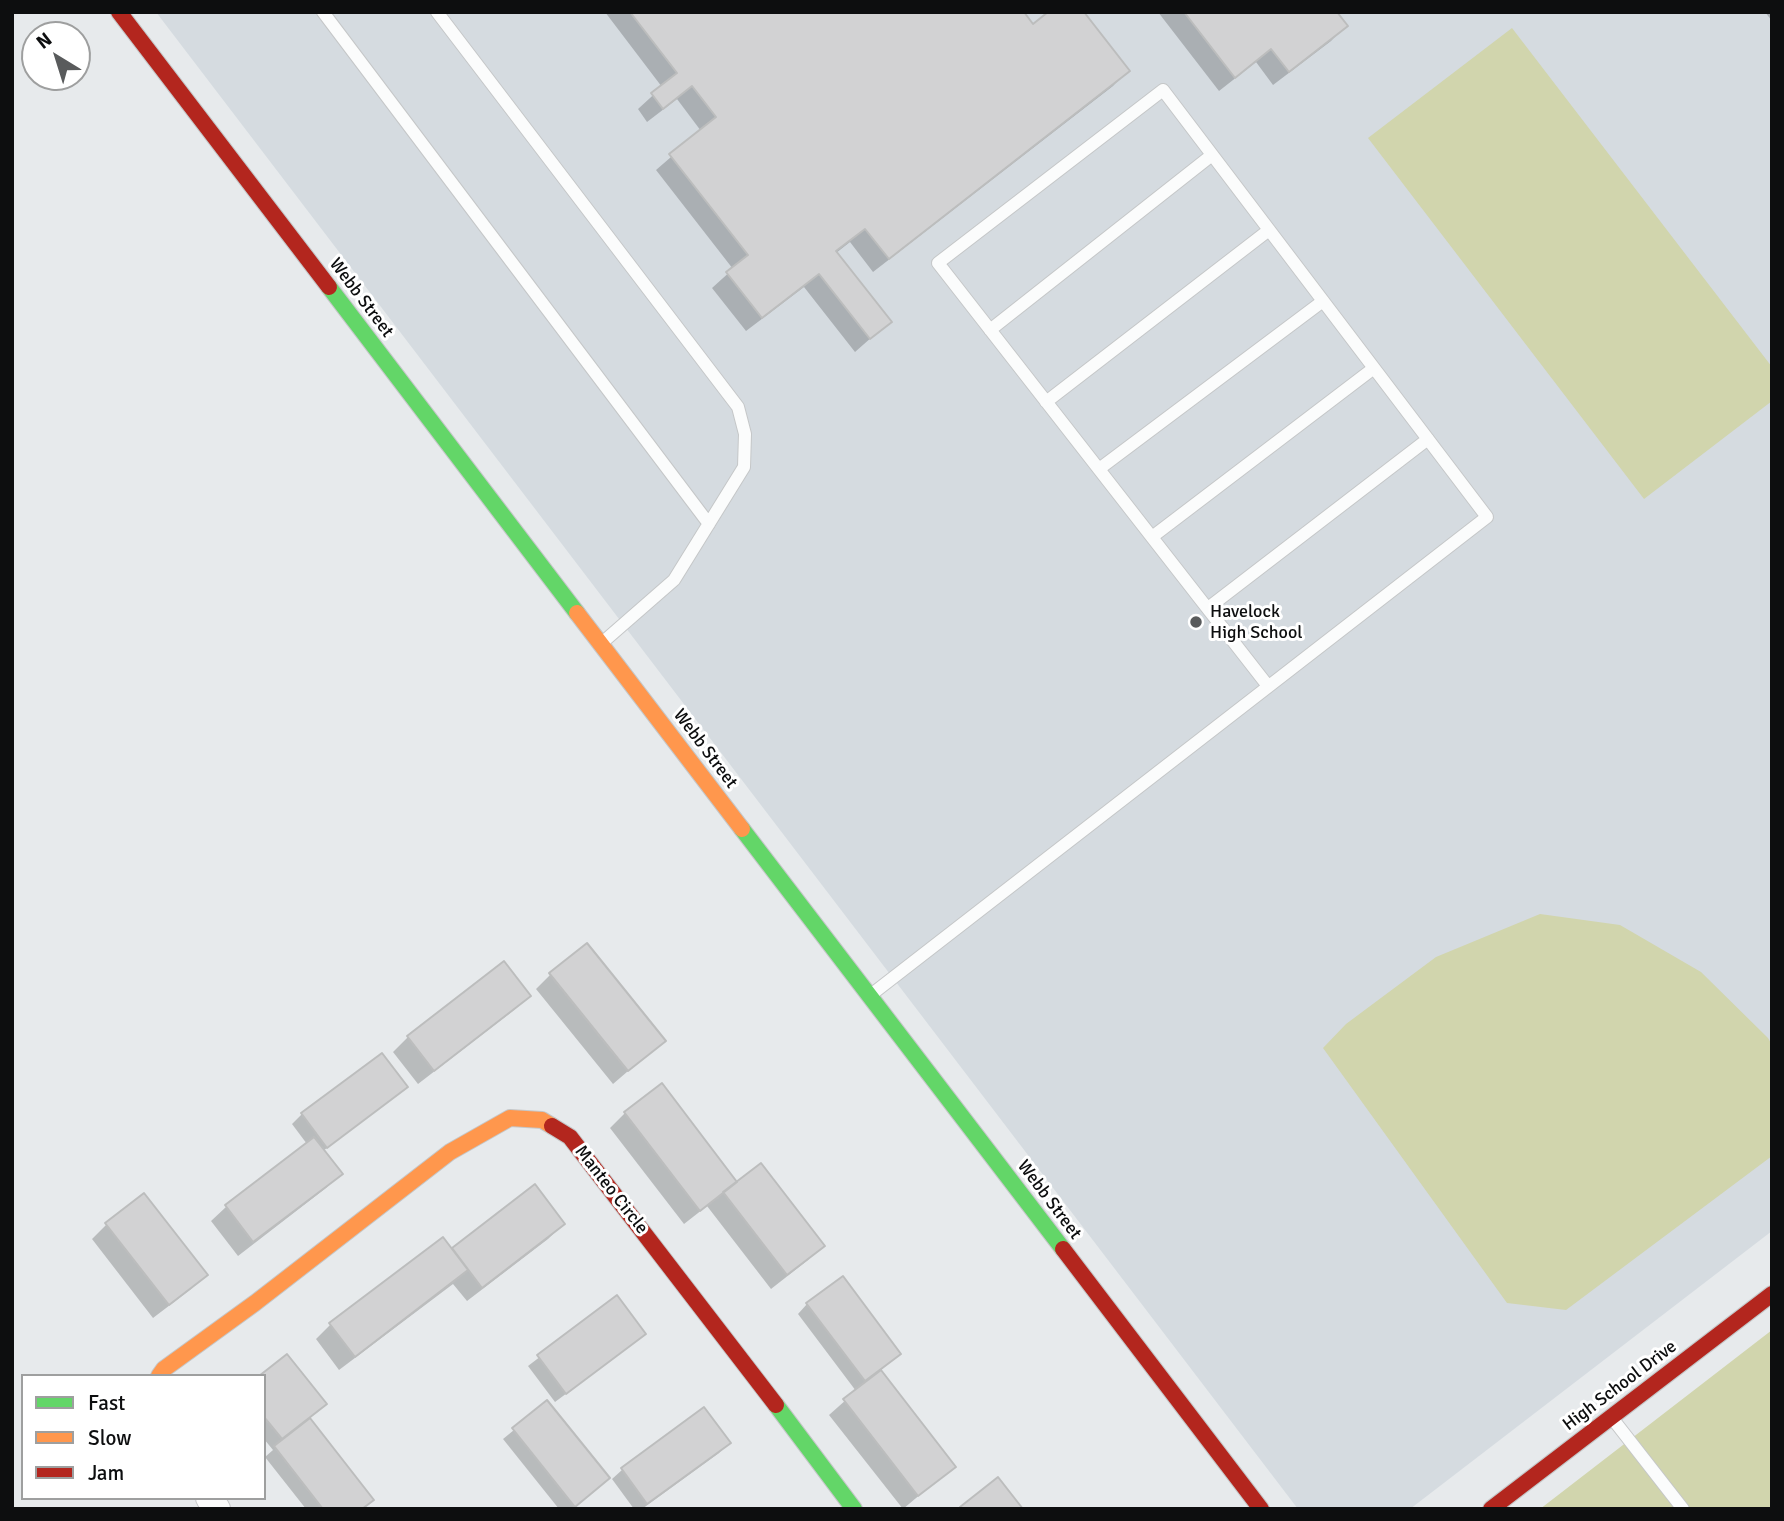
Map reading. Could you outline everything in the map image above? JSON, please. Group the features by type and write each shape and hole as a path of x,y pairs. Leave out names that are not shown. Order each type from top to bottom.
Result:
{"street":[{"name":"Webb Street","path":"119,12 1261,1509"},
{"name":"Manteo Circle","path":"162,1374 450,1152 510,1118 542,1120 570,1137 854,1509"},
{"name":"High School Drive","path":"1491,1509 1772,1294"}],"lane":[{"path":"323,12 709,524"},
{"path":"437,12 738,407 745,434 744,467 674,580 600,644"},
{"path":"869,996 1487,517 1163,90 937,263 1268,686"},
{"path":"990,330 1212,155"},
{"path":"1046,402 1269,230"},
{"path":"1099,469 1323,301"},
{"path":"1152,537 1374,368"},
{"path":"1208,608 1428,439"},
{"path":"1612,1416 1683,1509"}],"shaded area":[{"name":"Havelock High School","path":"156,12 1772,12 1772,1231 1410,1509 1298,1509"}],"green space":[{"path":"1512,28 1772,367 1772,401 1644,499 1368,138"},
{"path":"1540,914 1620,925 1701,972 1772,1045 1772,1156 1566,1310 1507,1303 1323,1048 1346,1024 1436,957"},
{"path":"1772,1330 1772,1509 1540,1509"}],"building":[{"path":"630,12 1024,12 1033,24 1048,12 1084,12 1130,71 889,259 865,229 836,251 892,322 870,339 819,274 762,318 726,272 748,255 669,154 716,117 692,86 663,109 651,93 677,73"},
{"path":"1184,12 1337,12 1348,26 1289,72 1271,49 1235,78"},
{"path":"587,943 666,1041 628,1071 549,973"},
{"path":"504,961 531,996 434,1071 407,1036"},
{"path":"382,1053 408,1087 327,1148 301,1113"},
{"path":"662,1083 737,1182 700,1211 624,1112"},
{"path":"314,1137 343,1174 253,1242 225,1205"},
{"path":"761,1163 825,1246 787,1275 723,1192"},
{"path":"535,1184 565,1224 482,1288 452,1248"},
{"path":"144,1193 208,1275 169,1305 105,1223"},
{"path":"443,1237 468,1270 355,1357 329,1323"},
{"path":"843,1276 901,1354 865,1381 806,1303"},
{"path":"617,1295 646,1334 566,1394 537,1355"},
{"path":"287,1354 327,1404 282,1439 266,1419 266,1374 262,1374"},
{"path":"881,1370 956,1467 918,1496 843,1399"},
{"path":"547,1400 610,1478 575,1507 512,1428"},
{"path":"704,1407 731,1443 647,1504 621,1468"},
{"path":"310,1418 374,1500 362,1509 323,1509 274,1446"},
{"path":"998,1477 1023,1509 961,1509 960,1507"}],"traffic: fast":[{"path":"329,287 577,613"},
{"path":"742,829 1063,1249"},
{"path":"776,1405 854,1509"}],"traffic: slow":[{"path":"577,613 742,829"},
{"path":"160,1374 450,1152 510,1118 542,1120 552,1126"}],"traffic: jam":[{"path":"119,12 329,287"},
{"path":"552,1126 570,1137 776,1405"},
{"path":"1063,1249 1261,1509"},
{"path":"1491,1509 1772,1294"}],"place":[{"name":"Havelock High School","path":"1196,622"}]}
